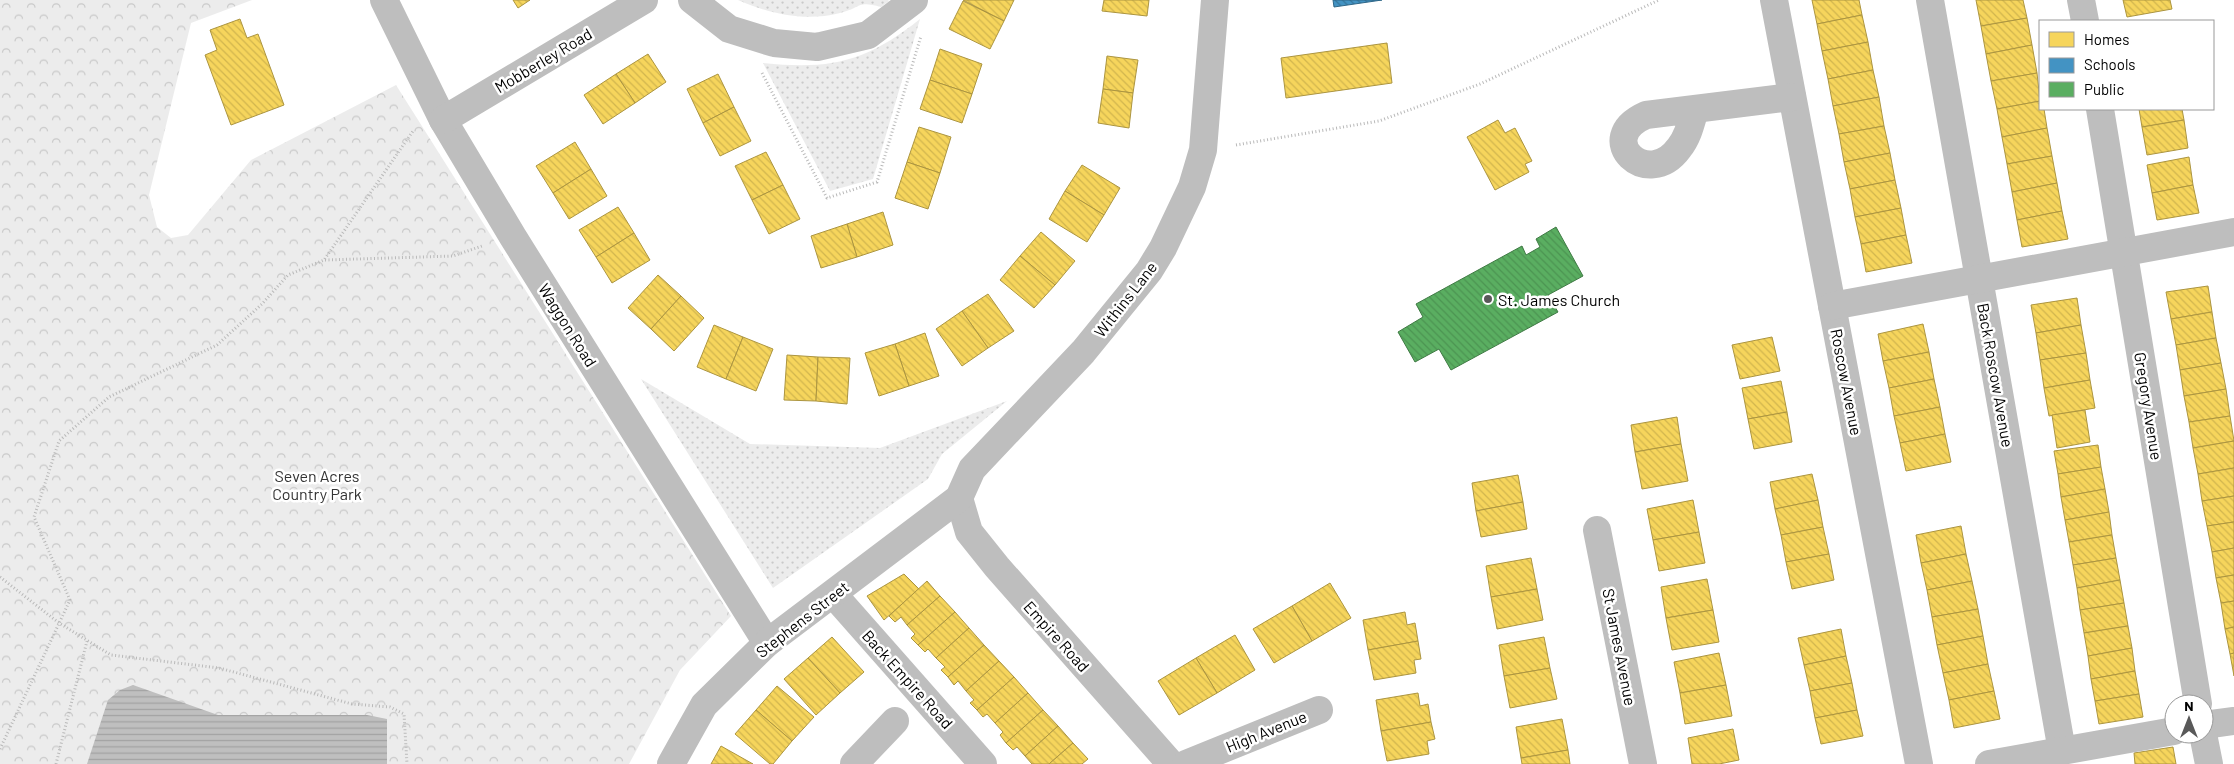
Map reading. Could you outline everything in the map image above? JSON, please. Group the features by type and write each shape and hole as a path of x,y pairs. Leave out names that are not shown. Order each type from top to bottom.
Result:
{"street":[{"name":"Waggon Road","path":"384,0 438,112 513,237 767,643"},
{"name":"Mobberley Road","path":"438,112 644,0"},
{"path":"692,0 729,29 774,43 817,47 868,35 914,0"},
{"name":"Withins Lane","path":"960,498 972,469 1083,352 1149,272 1163,248 1192,187 1203,150 1215,0"},
{"name":"Roscow Avenue","path":"1774,0 1919,764"},
{"name":"Back Roscow Avenue","path":"1930,0 2062,751"},
{"path":"2081,0 2085,20"},
{"path":"1695,109 1792,96"},
{"name":"Gregory Avenue","path":"2100,110 2196,694"},
{"path":"1832,306 2234,232"},
{"name":"Stephens Street","path":"671,764 704,705 767,643 960,498"},
{"name":"Empire Road","path":"960,498 969,532 997,567 1171,764"},
{"name":"St James Avenue","path":"1598,530 1643,764"},
{"name":"Back Empire Road","path":"833,594 984,764"},
{"name":"High Avenue","path":"1186,764 1319,710"},
{"path":"2214,723 2234,720"},
{"path":"863,761 895,721"},
{"path":"1989,764 2164,733"},
{"path":"2205,744 2209,764"}],"path":[{"path":"1203,150 1379,121 1480,84 1659,0"},
{"path":"740,32 827,198 877,182 922,32"},
{"path":"324,260 438,112"},
{"path":"0,749 70,600 34,517 59,441 109,397 218,345 262,304 288,275 324,260 453,256 513,237"},
{"path":"0,577 59,624 111,655 220,668 352,704 390,707 404,714 407,764"},
{"path":"56,764 87,640"}],"green space":[{"name":"Seven Acres Country Park","path":"0,0 252,0 191,23 149,195 157,227 171,238 188,235 251,160 396,85 731,616 680,670 629,764 0,764"},
{"path":"738,0 889,1 881,7 867,4 827,16 801,17 775,13"},
{"path":"920,19 873,179 830,191 763,63 809,65 847,60 865,54 882,45 901,34"},
{"path":"641,379 750,444 880,448 1007,401 942,454 928,479 773,588"}],"shaded area":[{"path":"133,685 218,715 367,715 387,719 387,764 87,764 108,700 120,690"}],"building: Homes":[{"path":"513,0 530,0 518,8"},
{"path":"963,0 1014,0 1004,21"},
{"path":"1104,0 1149,0 1147,16 1102,11"},
{"path":"1812,0 1859,0 1862,15 1817,24"},
{"path":"1976,0 2023,0 2027,18 1981,26"},
{"path":"2123,0 2170,0 2172,9 2127,17"},
{"path":"963,1 1004,21 990,49 949,29"},
{"path":"1862,15 1868,42 1822,51 1817,24"},
{"path":"2027,18 2032,45 1986,54 1981,26"},
{"path":"240,19 247,38 258,34 284,105 231,125 205,55 217,50 210,30"},
{"path":"1868,42 1873,70 1828,79 1822,51"},
{"path":"1387,43 1392,83 1286,98 1281,58"},
{"path":"2032,45 2037,73 1991,81 1986,54"},
{"path":"940,49 982,64 972,94 930,80"},
{"path":"648,54 666,82 635,103 616,74"},
{"path":"1107,56 1138,60 1133,93 1103,89"},
{"path":"1873,70 1879,97 1833,106 1828,79"},
{"path":"2037,73 2039,101 1997,109 1991,81"},
{"path":"616,74 635,103 603,124 584,95"},
{"path":"718,74 734,107 703,123 687,89"},
{"path":"930,80 972,94 962,123 920,109"},
{"path":"1103,89 1133,93 1129,128 1098,123"},
{"path":"1879,97 1884,126 1839,134 1833,106"},
{"path":"2039,101 2039,110 2044,110 2047,128 2002,137 1997,109"},
{"path":"734,107 751,141 720,156 703,123"},
{"path":"2139,110 2182,110 2184,120 2142,127"},
{"path":"1498,120 1505,133 1515,128 1532,161 1525,164 1529,172 1495,190 1467,137"},
{"path":"2184,120 2188,148 2147,155 2142,127"},
{"path":"1884,126 1890,153 1844,162 1839,134"},
{"path":"919,127 951,137 940,173 907,162"},
{"path":"2047,128 2052,156 2007,164 2002,137"},
{"path":"575,142 591,169 553,193 536,166"},
{"path":"766,152 783,185 752,200 735,166"},
{"path":"1890,153 1895,180 1850,189 1844,162"},
{"path":"2052,156 2057,183 2012,192 2007,164"},
{"path":"2189,157 2193,185 2152,193 2147,165"},
{"path":"907,162 940,173 928,209 895,198"},
{"path":"1082,165 1120,188 1104,215 1065,191"},
{"path":"591,169 607,196 569,219 553,193"},
{"path":"1895,180 1901,208 1855,217 1850,189"},
{"path":"2057,183 2062,211 2017,220 2012,192"},
{"path":"783,185 800,219 769,234 752,200"},
{"path":"2193,185 2199,213 2157,220 2152,193"},
{"path":"1065,191 1104,215 1087,242 1049,219"},
{"path":"618,207 634,233 596,257 579,230"},
{"path":"1901,208 1906,235 1861,244 1855,217"},
{"path":"2062,211 2068,239 2022,247 2017,220"},
{"path":"883,212 893,245 857,257 847,224"},
{"path":"847,224 857,257 821,268 811,236"},
{"path":"1041,232 1075,261 1055,285 1020,256"},
{"path":"634,233 650,260 612,283 596,257"},
{"path":"1906,235 1912,263 1866,272 1861,244"},
{"path":"1020,256 1055,285 1034,308 1000,280"},
{"path":"658,275 681,296 651,329 628,308"},
{"path":"2208,286 2212,312 2171,319 2166,292"},
{"path":"988,294 1014,331 988,348 962,311"},
{"path":"681,296 704,318 674,351 651,329"},
{"path":"2077,298 2081,325 2036,333 2031,305"},
{"path":"962,311 988,348 962,366 936,329"},
{"path":"2212,312 2216,338 2176,345 2171,319"},
{"path":"1923,324 1929,352 1883,361 1878,334"},
{"path":"714,325 743,337 726,379 697,367"},
{"path":"2081,325 2086,353 2040,360 2036,333"},
{"path":"925,333 939,376 909,386 895,344"},
{"path":"743,337 773,349 756,391 726,379"},
{"path":"1772,337 1780,371 1740,379 1732,345"},
{"path":"2216,338 2221,363 2180,370 2176,345"},
{"path":"895,344 909,386 879,396 865,353"},
{"path":"1929,352 1934,379 1889,388 1883,361"},
{"path":"2086,353 2090,380 2044,388 2040,360"},
{"path":"787,355 818,357 816,401 784,400"},
{"path":"818,357 850,358 847,404 816,401"},
{"path":"2221,363 2226,389 2184,396 2180,370"},
{"path":"1934,379 1940,407 1894,416 1889,388"},
{"path":"2090,380 2095,408 2049,416 2044,388"},
{"path":"1781,381 1787,412 1748,419 1742,388"},
{"path":"2226,389 2230,416 2189,422 2184,396"},
{"path":"1940,407 1945,434 1900,443 1894,416"},
{"path":"2085,410 2090,442 2057,448 2052,415"},
{"path":"1787,412 1792,442 1754,449 1748,419"},
{"path":"2230,416 2234,441 2193,448 2189,422"},
{"path":"1677,417 1681,444 1635,452 1631,425"},
{"path":"1945,434 1951,462 1906,471 1900,443"},
{"path":"2234,441 2234,468 2198,474 2193,448"},
{"path":"1681,444 1688,481 1642,489 1635,452"},
{"path":"2098,445 2101,467 2058,474 2054,451"},
{"path":"2101,467 2105,489 2061,497 2058,474"},
{"path":"2234,468 2234,496 2202,501 2198,474"},
{"path":"1812,474 1818,500 1775,509 1770,482"},
{"path":"1518,475 1523,502 1476,511 1472,483"},
{"path":"2105,489 2109,512 2065,520 2061,497"},
{"path":"2234,496 2234,522 2207,526 2202,501"},
{"path":"1693,500 1699,532 1653,540 1647,509"},
{"path":"1818,500 1823,527 1781,535 1775,509"},
{"path":"1523,502 1527,529 1481,537 1476,511"},
{"path":"2109,512 2112,535 2069,542 2065,520"},
{"path":"2234,522 2234,548 2212,552 2207,526"},
{"path":"1961,526 1966,554 1921,563 1916,535"},
{"path":"1823,527 1829,554 1786,562 1781,535"},
{"path":"1699,532 1705,563 1659,571 1653,540"},
{"path":"2112,535 2116,558 2073,565 2069,542"},
{"path":"2234,548 2234,575 2216,578 2212,552"},
{"path":"1829,554 1834,580 1792,589 1786,562"},
{"path":"1966,554 1972,581 1927,590 1921,563"},
{"path":"1531,558 1537,589 1491,597 1486,566"},
{"path":"2116,558 2120,580 2077,588 2073,565"},
{"path":"904,574 919,589 884,620 867,596"},
{"path":"2234,575 2234,601 2221,603 2216,578"},
{"path":"1707,579 1713,610 1666,618 1661,587"},
{"path":"2120,580 2124,603 2080,610 2077,588"},
{"path":"927,581 940,596 907,625 901,617 895,622 889,616"},
{"path":"1972,581 1978,609 1932,617 1927,590"},
{"path":"1330,583 1351,618 1312,641 1292,606"},
{"path":"1537,589 1543,620 1497,629 1491,597"},
{"path":"940,596 955,612 918,645 911,638 915,634 907,625"},
{"path":"2234,601 2234,627 2225,629 2221,603"},
{"path":"2124,603 2128,626 2084,633 2080,610"},
{"path":"1292,606 1312,641 1274,663 1253,629"},
{"path":"1978,609 1983,636 1937,645 1932,617"},
{"path":"1713,610 1719,642 1672,650 1666,618"},
{"path":"955,612 969,628 936,658 928,649 925,652 918,645"},
{"path":"1405,612 1407,625 1415,623 1418,641 1368,650 1363,620"},
{"path":"2128,626 2132,648 2088,656 2084,633"},
{"path":"2234,627 2234,653 2230,654 2225,629"},
{"path":"969,628 984,645 948,677 941,670 945,667 936,658"},
{"path":"1841,629 1846,656 1804,665 1798,638"},
{"path":"1235,635 1255,670 1217,693 1196,658"},
{"path":"1983,636 1988,664 1943,673 1937,645"},
{"path":"832,637 864,672 840,693 808,658"},
{"path":"1544,637 1550,668 1504,676 1499,645"},
{"path":"1418,641 1421,659 1414,660 1416,673 1374,680 1368,650"},
{"path":"984,645 999,661 966,691 958,681 954,685 948,677"},
{"path":"2132,648 2135,671 2091,679 2088,656"},
{"path":"1719,653 1726,685 1680,693 1674,662"},
{"path":"2234,653 2234,676 2230,654"},
{"path":"1846,656 1852,683 1810,691 1804,665"},
{"path":"808,658 840,693 816,715 784,679"},
{"path":"1196,658 1217,693 1179,715 1158,681"},
{"path":"999,661 1014,677 977,710 970,703 974,700 966,691"},
{"path":"1988,664 1994,691 1949,700 1943,673"},
{"path":"1550,668 1557,699 1510,708 1504,676"},
{"path":"2135,671 2139,694 2095,701 2091,679"},
{"path":"1014,677 1028,693 995,723 987,714 983,717 977,710"},
{"path":"1852,683 1857,710 1815,718 1810,691"},
{"path":"1726,685 1732,716 1685,724 1680,693"},
{"path":"777,686 814,717 792,741 756,710"},
{"path":"1994,691 2000,719 1954,728 1949,700"},
{"path":"1028,693 1043,710 1006,743 1000,735 1003,732 995,723"},
{"path":"1418,693 1420,706 1428,704 1431,722 1381,731 1376,700"},
{"path":"2139,694 2143,717 2099,724 2095,701"},
{"path":"756,710 792,741 773,764 770,764 735,734"},
{"path":"1043,710 1058,726 1025,756 1017,747 1013,750 1006,743"},
{"path":"1857,710 1863,736 1821,744 1815,718"},
{"path":"1562,719 1568,750 1521,758 1516,727"},
{"path":"1431,722 1435,739 1427,741 1429,754 1387,761 1381,731"},
{"path":"1058,726 1073,743 1049,764 1032,764 1025,756"},
{"path":"1733,729 1739,760 1719,764 1692,764 1688,738"},
{"path":"1073,743 1088,759 1082,764 1049,764"},
{"path":"721,746 753,764 711,764"},
{"path":"2173,747 2176,764 2135,764 2134,753"},
{"path":"1568,750 1570,764 1522,764 1521,758"}],"building: Schools":[{"path":"1333,0 1382,0 1334,7"}],"building: Public":[{"name":"St. James Church","path":"1556,227 1583,276 1548,295 1558,312 1451,370 1439,349 1415,362 1398,332 1423,317 1416,304 1522,246 1526,255 1540,247 1536,239"}],"place":[{"name":"St. James Church","path":"1488,299"}]}
